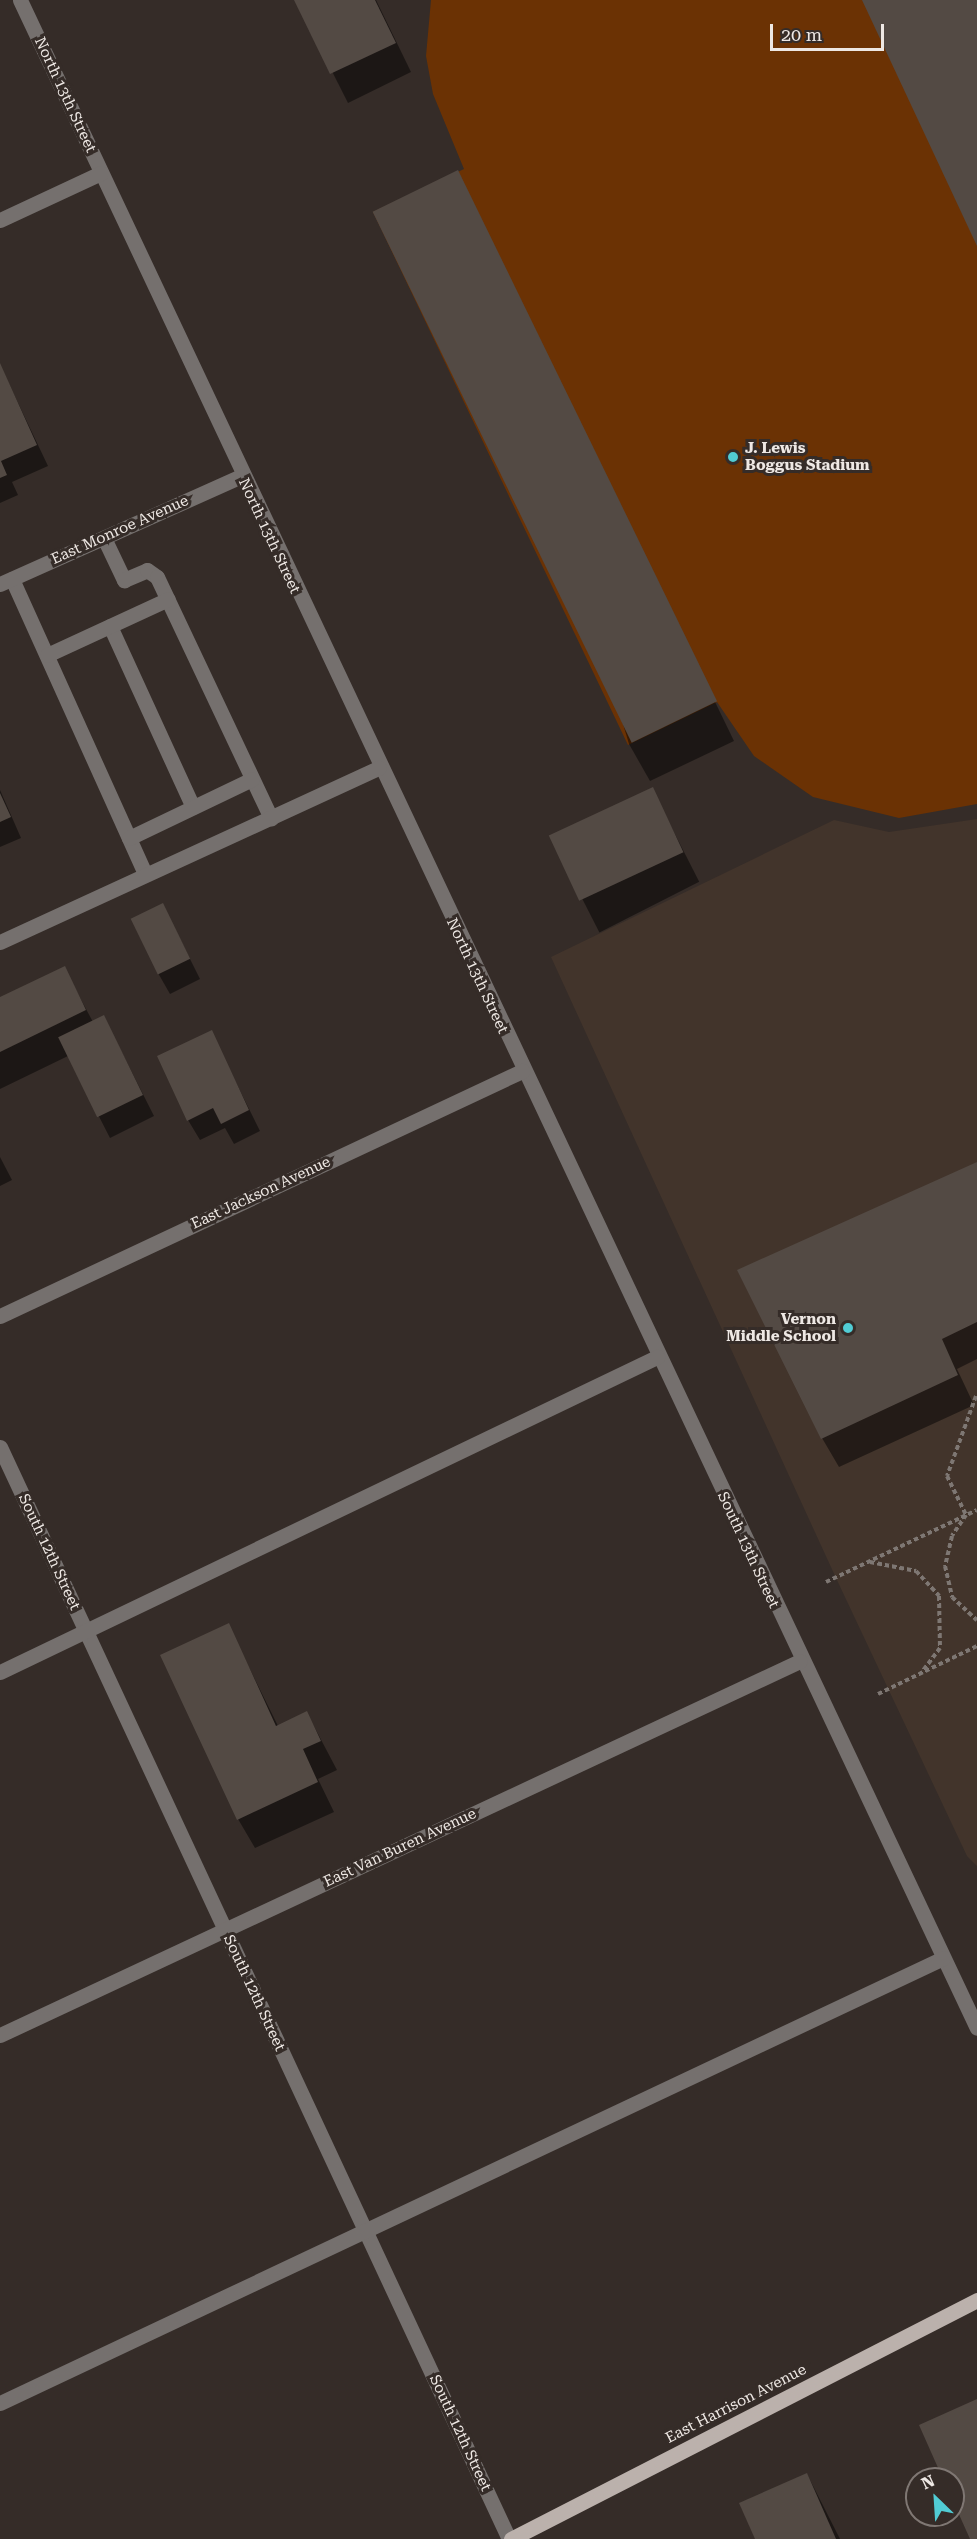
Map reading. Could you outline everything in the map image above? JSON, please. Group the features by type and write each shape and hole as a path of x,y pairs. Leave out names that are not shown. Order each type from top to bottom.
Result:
{"main road":[{"name":"East Harrison Avenue","path":"510,2539 977,2300"}],"street":[{"name":"North 13th Street","path":"20,0 241,476 522,1071"},
{"path":"0,220 101,173"},
{"name":"East Monroe Avenue","path":"6,581 241,476"},
{"path":"104,538 124,580 147,570 168,599 271,818"},
{"path":"6,581 47,656 145,874"},
{"path":"47,656 168,599"},
{"path":"110,626 193,807"},
{"path":"0,942 379,768"},
{"path":"129,838 252,779"},
{"name":"East Jackson Avenue","path":"0,1316 522,1071"},
{"name":"South 13th Street","path":"522,1071 800,1661 977,2028"},
{"path":"0,1672 657,1357"},
{"name":"South 12th Street","path":"0,1447 510,2539"},
{"name":"East Van Buren Avenue","path":"0,2035 800,1661"},
{"path":"0,2403 366,2233 943,1958"}],"path":[{"path":"966,1515 947,1476 976,1396"},
{"path":"825,1582 977,1510"},
{"path":"966,1515 952,1536 945,1566 952,1597 977,1620"},
{"path":"869,1562 916,1571 939,1596 940,1648 921,1673"},
{"path":"878,1694 977,1646"}],"shaded area":[{"name":"J. Lewis Boggus Stadium","path":"431,0 977,0 977,804 899,818 813,797 754,756 717,702 628,745 373,212 464,169 433,94 426,56"},
{"name":"Vernon Middle School","path":"977,819 977,1866 967,1856 836,1578 551,957 834,820 889,832"}],"building":[{"path":"294,0 375,0 396,43 330,74"},
{"path":"862,0 977,0 977,246"},
{"path":"458,170 717,701 632,743 373,212"},
{"path":"0,363 37,445 1,461 7,475 0,478"},
{"path":"653,787 683,852 579,901 549,836"},
{"path":"0,793 11,817 0,822"},
{"path":"163,903 190,959 158,975 131,919"},
{"path":"65,966 86,1010 0,1052 0,997"},
{"path":"104,1015 143,1095 97,1117 58,1037"},
{"path":"212,1030 249,1110 221,1124 213,1108 187,1121 157,1056"},
{"path":"977,1162 977,1322 942,1339 958,1375 821,1439 737,1270"},
{"path":"229,1623 276,1726 307,1711 321,1741 303,1749 318,1782 237,1820 160,1655"},
{"path":"977,2399 977,2539 970,2539 965,2527 965,2467 938,2467 919,2425"},
{"path":"807,2473 836,2539 755,2539 739,2503"}],"place":[{"name":"J. Lewis Boggus Stadium","path":"733,457"},
{"name":"Vernon Middle School","path":"848,1328"}]}
